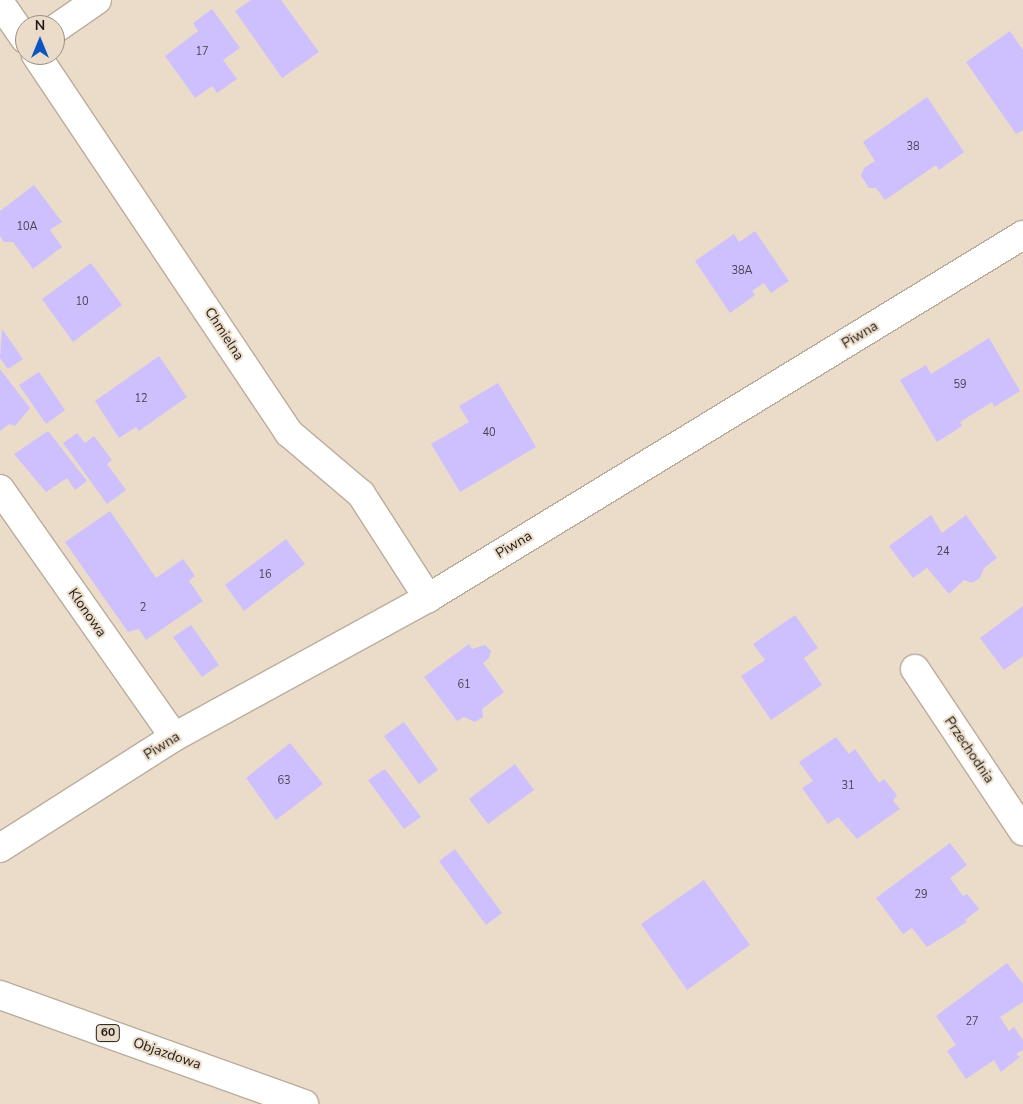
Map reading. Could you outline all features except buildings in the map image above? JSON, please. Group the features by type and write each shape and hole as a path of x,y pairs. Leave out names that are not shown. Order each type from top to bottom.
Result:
{"street":[{"path":"65,22 97,0"},
{"path":"0,3 15,25"},
{"name":"Chmielna","path":"43,65 289,433 361,494 428,598"},
{"name":"Piwna","path":"0,848 174,737 428,598 1023,235"},
{"name":"Klonowa","path":"0,489 174,737"},
{"name":"Przechodnia","path":"915,669 1023,831"},
{"name":"Objazdowa","path":"0,995 304,1104"}]}
